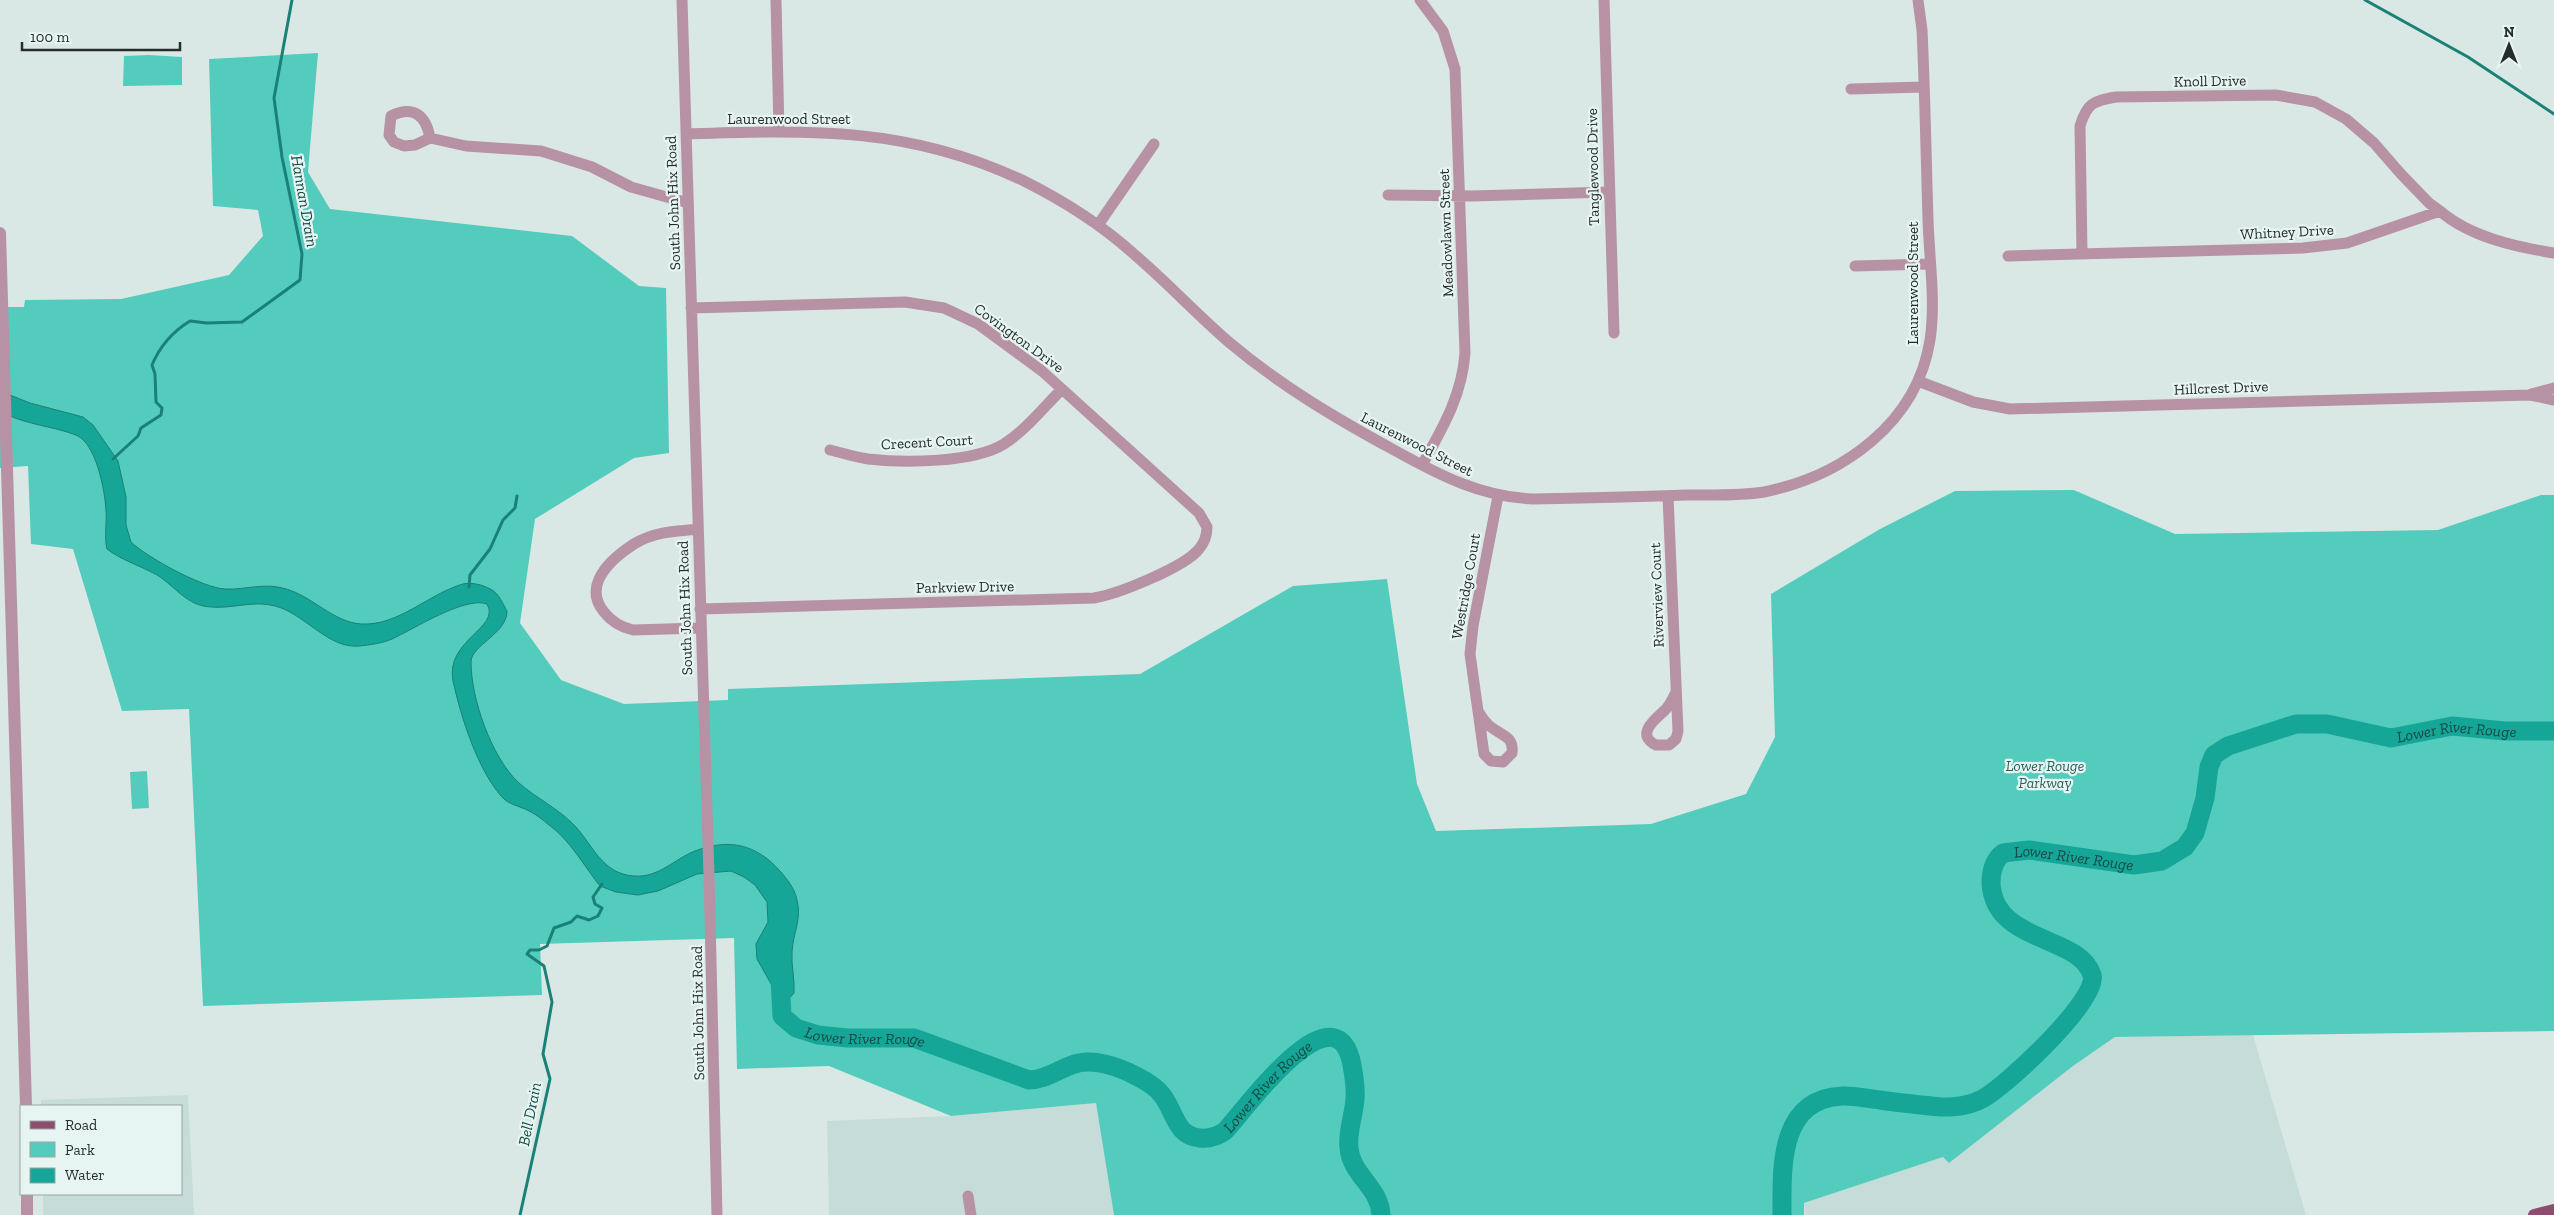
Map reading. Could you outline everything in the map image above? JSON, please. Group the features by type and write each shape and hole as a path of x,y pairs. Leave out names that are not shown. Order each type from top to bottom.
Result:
{"main road":[{"path":"2534,1215 2554,1210"}],"street":[{"name":"South John Hix Road","path":"682,0 700,628 708,835 717,1215"},
{"path":"776,0 779,131"},
{"name":"Meadowlawn Street","path":"1420,0 1443,31 1455,69 1464,366 1451,413 1422,465"},
{"name":"Tanglewood Drive","path":"1604,0 1614,333"},
{"name":"Laurenwood Street","path":"686,134 779,131 862,134 948,152 983,163 1024,181 1098,225 1135,255 1228,342 1271,375 1335,418 1460,485 1498,496 1533,499 1762,492 1788,486 1822,472 1862,451 1879,437 1903,410 1918,381 1926,359 1930,339 1930,264 1922,19 1918,0"},
{"path":"1851,89 1924,87"},
{"name":"Knoll Drive","path":"2082,253 2080,126 2086,109 2094,102 2116,98 2276,95 2316,102 2346,119 2374,143 2428,203 2440,211"},
{"path":"430,138 466,146 526,150 557,155 592,167 631,188 688,203"},
{"path":"1098,225 1154,144"},
{"path":"1388,196 1609,192"},
{"path":"2440,211 2450,219 2482,234 2531,249 2554,252"},
{"name":"Whitney Drive","path":"2008,256 2303,248 2346,243 2440,211"},
{"path":"0,233 26,1105"},
{"path":"1855,266 1930,264"},
{"name":"Covington Drive","path":"691,308 905,302 932,305 956,312 978,324 1042,370 1199,513 1206,522 1207,533"},
{"name":"Hillcrest Drive","path":"1918,381 1974,402 2010,409 2530,395 2554,400"},
{"name":"Hillcrest Drive","path":"2530,395 2554,388"},
{"name":"Crecent Court","path":"830,450 867,459 890,460 975,456 1003,445 1017,434 1062,389"},
{"name":"Westridge Court","path":"1478,711 1470,645 1498,496"},
{"name":"Riverview Court","path":"1668,496 1676,692"},
{"path":"698,529 660,533 634,544 606,568 598,581 597,592 599,603 605,614 623,628 632,630 700,628"},
{"name":"Parkview Drive","path":"700,609 1094,598 1127,590 1190,557 1200,548 1207,533"},
{"path":"26,1195 27,1215"},
{"path":"968,1196 971,1215"}],"shaded area":[{"path":"2253,1035 2306,1215 1805,1215 1804,1203 1943,1157 1949,1162 2073,1066 2115,1037"},
{"path":"188,1095 194,1215 43,1215 43,1195 182,1195 182,1105 41,1105 41,1100"},
{"path":"1096,1103 1114,1215 829,1215 827,1121 951,1116"}],"green space":[{"name":"Lower Rouge Parkway","path":"318,53 308,172 330,209 572,236 639,286 666,288 669,453 634,458 535,519 520,623 561,680 624,704 728,700 728,689 1140,674 1293,586 1387,579 1417,784 1436,831 1651,824 1746,794 1775,737 1771,594 1880,529 1955,491 2074,490 2175,534 2438,530 2541,495 2554,495 2554,1031 2115,1037 2073,1066 1949,1163 1943,1157 1804,1203 1804,1215 1114,1215 1096,1103 951,1116 829,1066 737,1069 734,938 540,944 542,995 203,1006 189,709 122,711 73,549 31,544 28,466 0,468 0,307 24,307 25,300 121,299 229,275 263,236 258,210 213,206 209,59"},
{"path":"124,56 182,57 182,85 123,86"},
{"path":"147,771 149,808 132,809 130,772"}],"water":[{"path":"0,391 30,403 83,417 93,425 118,461 126,497 126,525 131,542 162,564 190,578 225,589 271,586 286,589 296,592 341,619 361,624 375,623 401,615 463,584 478,584 494,592 501,599 507,611 505,619 496,633 473,656 471,662 472,676 484,726 509,772 519,783 569,820 606,864 623,874 643,876 651,874 695,851 707,847 731,844 752,849 771,862 790,884 796,896 798,907 798,920 792,952 794,993 783,1005 757,959 756,944 768,922 767,902 755,885 744,877 731,871 697,874 658,891 638,895 616,892 600,886 557,831 536,815 507,801 501,796 477,757 465,726 453,681 453,667 457,655 486,620 489,613 487,604 478,603 453,609 388,640 359,646 337,642 326,637 296,616 275,606 259,604 211,607 188,600 157,575 107,549 104,491 94,457 83,440 76,435 23,421 6,414"}],"waterway":[{"name":"Hannan Drain","path":"113,459 138,436 141,428 161,415 162,408 156,402 155,374 152,365 172,335 190,321 207,323 242,322 300,280 302,254 282,157 274,98 292,0"},
{"path":"2365,0 2468,57 2554,114"},
{"path":"469,587 470,575 490,549 503,520 515,508 517,496"},
{"name":"Lower River Rouge","path":"1782,1215 1782,1177 1788,1139 1795,1123 1806,1109 1821,1100 1842,1096 1941,1107 1962,1106 1972,1103 1993,1091 2029,1061 2067,1022 2081,1003 2090,987 2092,975 2084,962 2071,952 2021,928 2006,917 1996,903 1991,883 1992,875 1995,863 2003,853 2029,850 2134,865 2162,861 2185,847 2195,833 2205,798 2209,767 2214,755 2228,746 2296,724 2327,724 2391,738 2452,726 2505,731 2554,731"},
{"name":"Bell Drain","path":"520,1215 550,1079 543,1054 552,1002 544,966 527,954 530,950 539,950 547,946 554,928 571,922 577,916 589,920 598,916 602,908 595,904 593,897 602,884"},
{"name":"Lower River Rouge","path":"780,979 782,1016 796,1028 818,1035 847,1038 914,1038 1029,1080 1046,1077 1080,1063 1106,1064 1131,1073 1154,1087 1166,1101 1180,1128 1185,1133 1200,1138 1213,1137 1225,1131 1290,1059 1310,1044 1328,1037 1343,1043 1352,1065 1355,1095 1349,1148 1355,1166 1376,1197 1381,1215"}]}
